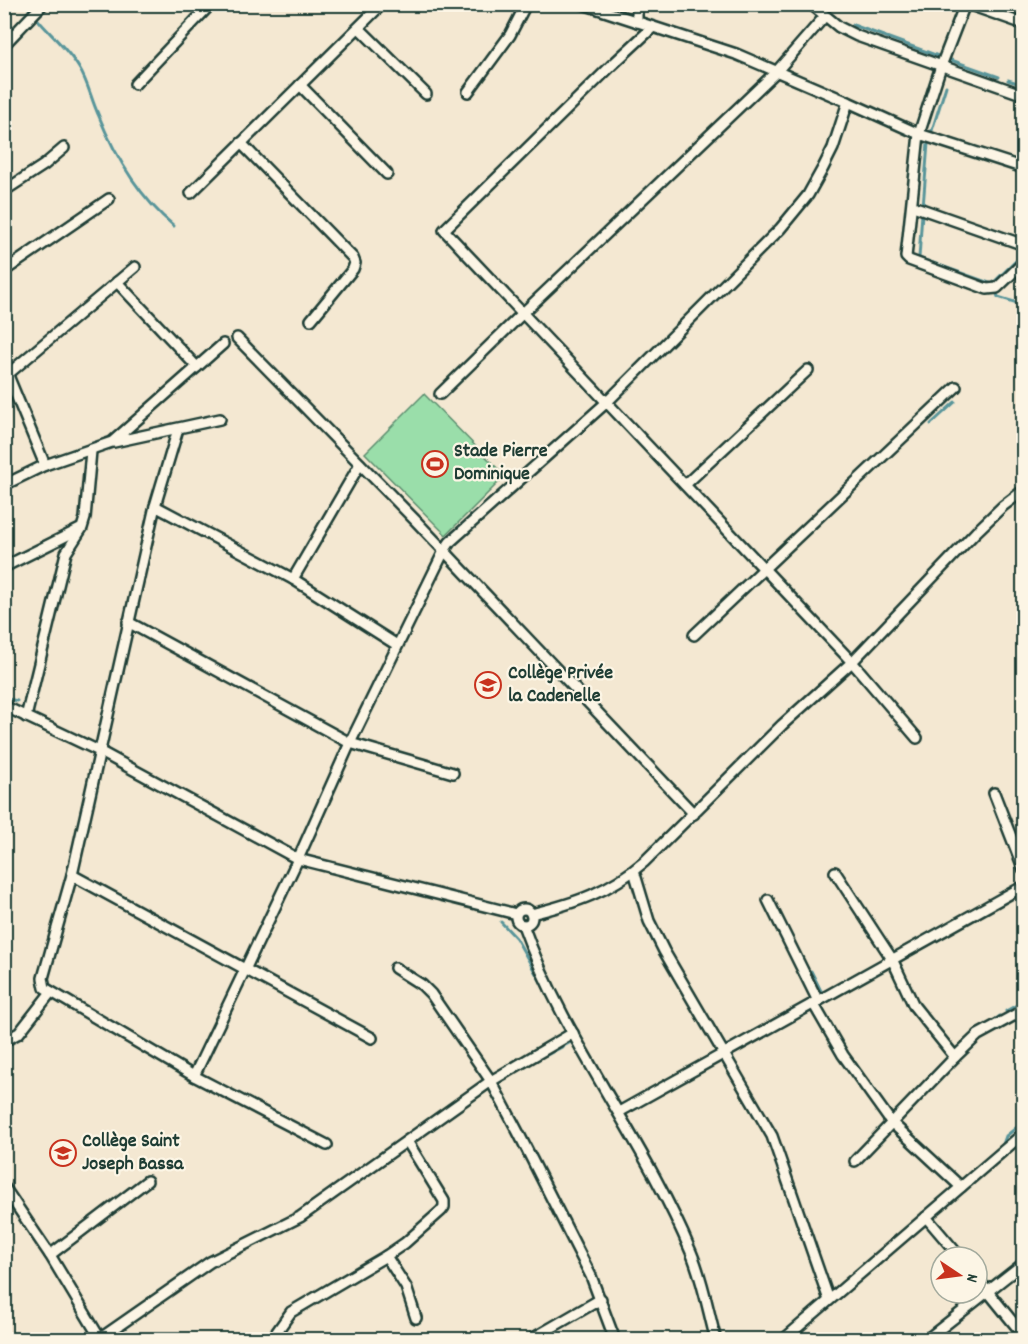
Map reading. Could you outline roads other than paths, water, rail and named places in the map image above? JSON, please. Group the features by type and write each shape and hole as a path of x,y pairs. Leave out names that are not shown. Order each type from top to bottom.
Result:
{"street":[{"path":"4,45 43,4"},
{"path":"135,84 211,4"},
{"path":"191,193 382,4"},
{"path":"468,92 510,35 526,4"},
{"path":"583,4 736,54 919,134 1023,168"},
{"path":"637,4 637,22"},
{"path":"811,4 825,16 857,36 1023,95"},
{"path":"1023,24 966,4 941,66 919,134 913,206 906,253 909,260 987,290 996,288 1023,262"},
{"path":"440,394 777,71 825,16"},
{"path":"653,27 444,230 852,662 917,738"},
{"path":"359,28 426,94"},
{"path":"300,85 387,174"},
{"path":"194,1076 246,970 350,743 450,542 607,402 796,211 833,148 848,102"},
{"path":"241,143 353,258 355,263 354,269 311,320"},
{"path":"4,191 44,165 64,148"},
{"path":"4,271 109,199"},
{"path":"913,206 1023,245"},
{"path":"45,465 7,375 135,267"},
{"path":"117,282 197,367"},
{"path":"237,338 444,551 694,814"},
{"path":"112,442 223,344"},
{"path":"685,485 808,370"},
{"path":"694,634 956,387"},
{"path":"4,484 45,465 112,442 220,419"},
{"path":"178,429 154,506 72,876 43,978 45,988 194,1076 327,1145"},
{"path":"27,717 66,553 82,528 87,508 91,451"},
{"path":"293,579 360,464"},
{"path":"531,914 586,899 634,871 782,725 852,662 976,532 1023,490"},
{"path":"154,506 293,579 397,645"},
{"path":"4,567 82,528"},
{"path":"128,622 350,743 453,773"},
{"path":"4,706 99,751 297,859 516,914"},
{"path":"994,793 1023,870"},
{"path":"634,871 649,921 772,1136 829,1300"},
{"path":"835,872 892,959 914,1006 954,1057"},
{"path":"72,876 372,1038"},
{"path":"619,1112 1023,886"},
{"path":"768,900 815,1002 843,1055 891,1122 961,1187"},
{"path":"516,914 522,909 527,909 531,914 530,921 523,925"},
{"path":"516,914 573,1033 619,1112 692,1253 716,1340"},
{"path":"395,968 422,985 431,994 491,1081 601,1299 615,1340"},
{"path":"4,1041 19,1033 51,992"},
{"path":"855,1161 954,1057 978,1035 1023,1010"},
{"path":"4,1187 50,1255 100,1339 210,1262 300,1217 491,1081 573,1033"},
{"path":"783,1340 1023,1133"},
{"path":"271,1340 291,1312 405,1243 444,1207 444,1201 407,1141"},
{"path":"50,1255 147,1181"},
{"path":"926,1217 950,1245"},
{"path":"386,1256 406,1287 416,1318"},
{"path":"989,1289 1023,1263"},
{"path":"989,1291 1023,1336"},
{"path":"530,1340 601,1299"},
{"path":"926,1340 969,1305"}],"waterway":[{"path":"26,4 79,68 105,130 129,175 161,215 174,226"},
{"path":"853,25 941,57"},
{"path":"951,60 999,77"},
{"path":"1008,80 1024,85"},
{"path":"923,207 928,143 946,86"},
{"path":"922,213 919,258 992,284 1024,253"},
{"path":"997,294 998,297 1024,305"},
{"path":"931,424 955,402"},
{"path":"4,698 17,701"},
{"path":"501,922 516,938 547,993"},
{"path":"811,971 823,995"},
{"path":"1006,1011 1024,1001"},
{"path":"990,1024 1000,1016"},
{"path":"547,1055 575,1042"},
{"path":"1002,1147 1006,1136 1021,1124"}],"place":[{"name":"Stade Pierre Dominique","path":"435,464"},
{"name":"Collège Privée la Cadenelle","path":"488,685"},
{"name":"Collège Saint Joseph Bassa","path":"63,1153"}]}
